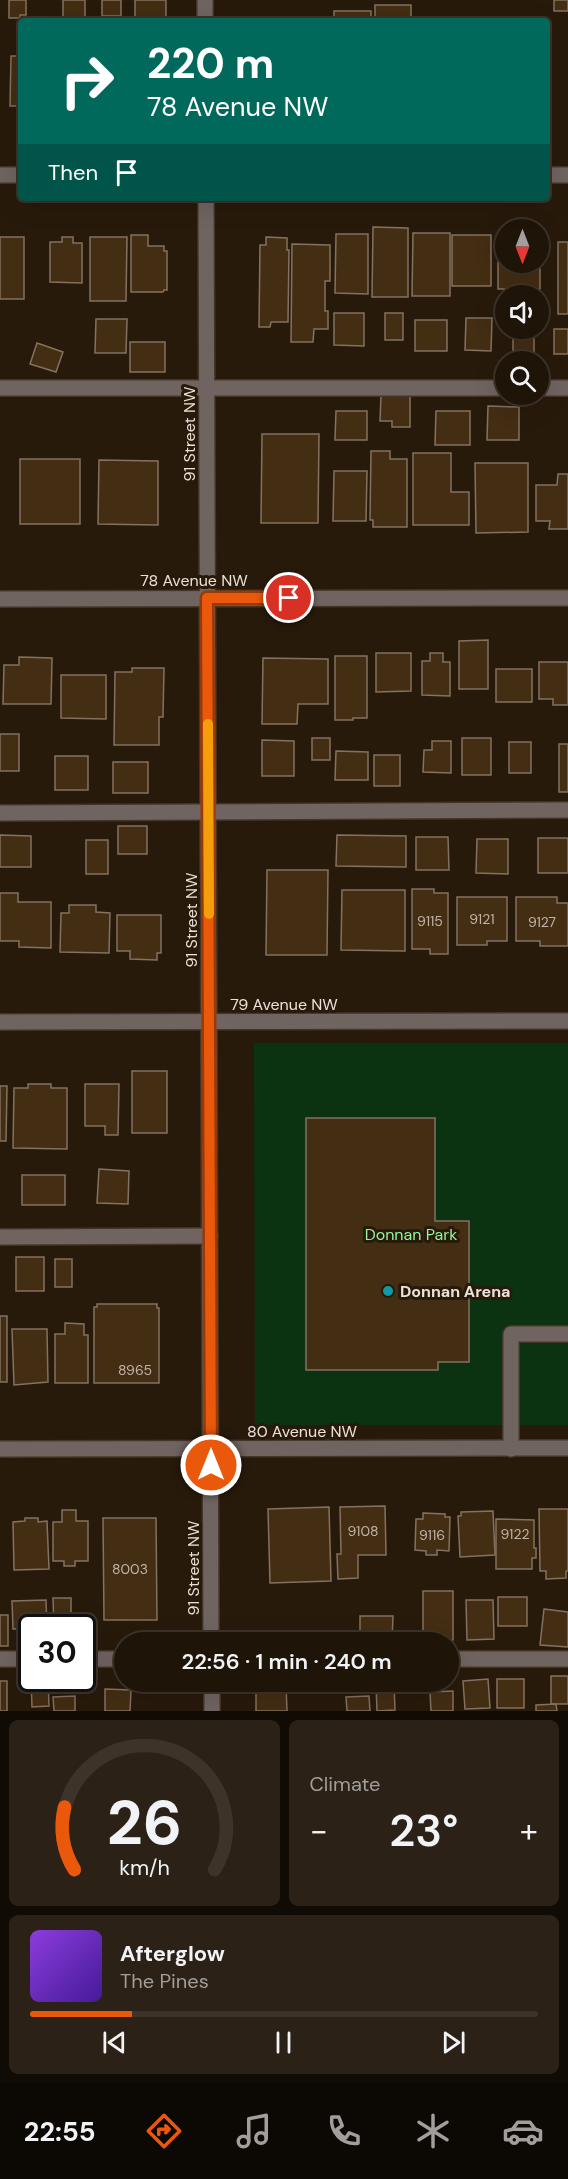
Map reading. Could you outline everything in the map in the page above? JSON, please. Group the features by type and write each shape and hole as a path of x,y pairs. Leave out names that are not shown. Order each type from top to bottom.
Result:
{"street":[{"path":"205,0 205,18"},
{"path":"0,175 18,175"},
{"path":"550,175 568,175"},
{"name":"91 Street NW","path":"206,201 212,1632"},
{"path":"0,388 495,388"},
{"path":"549,388 568,388"},
{"name":"78 Avenue NW","path":"0,599 568,598"},
{"path":"0,813 568,810"},
{"name":"79 Avenue NW","path":"0,1022 568,1021"},
{"path":"0,1237 210,1236"},
{"path":"511,1449 511,1334 568,1334"},
{"name":"80 Avenue NW","path":"0,1449 568,1448"},
{"path":"0,1659 18,1659"},
{"path":"96,1659 114,1659"},
{"path":"459,1659 568,1659"},
{"path":"212,1692 212,1711"}],"green space":[{"name":"Donnan Park","path":"254,1043 568,1043 568,1425 255,1425"}],"building":[{"path":"9,0 26,0 26,15 20,15 20,18 9,18"},
{"path":"63,0 85,0 85,18 63,18"},
{"path":"102,0 121,0 121,16 102,16"},
{"path":"135,0 166,0 166,18 135,18"},
{"path":"554,0 568,0 568,11 554,11"},
{"path":"375,5 411,5 411,18 375,18"},
{"path":"334,11 371,11 371,18 334,18"},
{"path":"11,56 18,56 18,106 10,106"},
{"path":"373,227 408,228 408,297 372,297"},
{"path":"413,233 450,233 450,296 412,296"},
{"path":"336,234 368,234 368,294 335,293"},
{"path":"131,235 148,235 148,246 164,246 164,251 167,251 167,290 131,292"},
{"path":"452,235 491,235 491,286 452,286"},
{"path":"0,237 24,237 24,299 0,299"},
{"path":"62,237 73,237 73,243 82,243 82,283 50,282 50,242 62,242"},
{"path":"90,237 127,237 126,301 90,301"},
{"path":"266,237 287,238 287,250 289,250 288,322 271,322 270,327 259,327 260,245 266,245"},
{"path":"558,242 568,242 568,314 558,314"},
{"path":"292,244 330,245 330,281 325,281 325,311 328,311 328,329 314,329 313,342 291,342"},
{"path":"498,273 540,273 540,285 498,285"},
{"path":"334,313 364,313 364,346 334,345"},
{"path":"385,313 403,313 403,340 385,340"},
{"path":"466,318 492,318 491,351 465,350"},
{"path":"96,319 127,319 126,353 95,353"},
{"path":"415,320 447,320 447,351 415,351"},
{"path":"554,329 568,329 568,354 554,354"},
{"path":"513,339 534,339 534,351 513,351"},
{"path":"130,342 165,342 165,372 130,372"},
{"path":"37,343 63,352 56,372 30,364"},
{"path":"381,396 410,396 410,427 392,427 392,421 380,421"},
{"path":"488,406 519,407 519,440 487,440"},
{"path":"336,411 367,411 367,440 335,440"},
{"path":"436,411 470,411 470,445 435,445"},
{"path":"262,434 319,434 318,523 261,523"},
{"path":"371,451 390,451 390,459 407,459 407,527 373,527 373,520 370,520"},
{"path":"413,453 451,453 451,492 469,492 469,525 413,525"},
{"path":"20,459 80,459 80,524 20,524"},
{"path":"99,460 158,461 158,525 98,524"},
{"path":"475,463 528,463 528,532 476,533"},
{"path":"334,471 367,471 366,521 333,521"},
{"path":"558,474 568,474 568,529 549,529 550,521 536,521 536,485 557,485"},
{"path":"488,640 488,689 459,689 459,641"},
{"path":"376,653 411,653 411,691 376,692"},
{"path":"430,653 443,653 443,662 450,662 450,696 422,695 422,661 430,661"},
{"path":"335,656 367,656 367,718 335,720"},
{"path":"19,657 52,658 51,704 3,704 4,665 19,665"},
{"path":"263,658 328,659 328,704 298,704 297,724 262,724"},
{"path":"539,662 568,662 568,705 553,705 553,699 539,699"},
{"path":"132,668 164,668 163,717 159,717 159,745 114,745 115,672 132,672"},
{"path":"496,669 532,669 532,702 496,702"},
{"path":"61,675 106,675 106,719 61,718"},
{"path":"0,734 19,734 19,771 0,771"},
{"path":"312,738 330,738 330,760 312,760"},
{"path":"462,738 491,738 491,775 462,775"},
{"path":"262,740 294,741 294,776 262,776"},
{"path":"432,741 451,741 451,773 423,772 424,750 432,750"},
{"path":"509,742 531,742 531,773 509,773"},
{"path":"559,744 568,744 568,792 559,792"},
{"path":"336,751 368,752 368,780 335,780"},
{"path":"374,755 400,755 400,786 374,786"},
{"path":"55,756 88,756 88,790 55,790"},
{"path":"113,762 148,762 148,793 113,793"},
{"path":"118,826 147,826 147,854 118,854"},
{"path":"0,835 31,836 31,867 0,867"},
{"path":"337,835 406,836 406,867 336,866"},
{"path":"416,837 448,837 449,870 416,870"},
{"path":"538,838 568,838 568,873 538,873"},
{"path":"477,839 508,839 508,874 476,873"},
{"path":"86,840 108,840 108,874 86,874"},
{"path":"267,870 328,870 327,955 266,955"},
{"path":"412,889 434,889 434,893 448,893 448,954 430,954 430,949 412,949"},
{"path":"342,890 405,890 405,951 341,950"},
{"path":"0,893 18,893 18,902 51,902 51,948 19,947 19,941 0,941"},
{"path":"457,897 507,897 507,941 487,941 487,945 457,945"},
{"path":"516,897 557,897 557,903 568,903 568,946 540,946 540,941 516,941"},
{"path":"69,905 96,905 96,912 110,913 109,953 60,952 61,913 69,913"},
{"path":"117,915 161,915 161,953 157,953 157,960 130,959 130,951 117,951"},
{"path":"132,1071 167,1071 167,1133 132,1133"},
{"path":"28,1084 51,1084 51,1088 67,1088 67,1149 13,1148 14,1088 28,1088"},
{"path":"85,1084 119,1084 118,1135 105,1135 105,1126 85,1126"},
{"path":"0,1086 7,1086 6,1141 0,1141"},
{"name":"Donnan Arena","path":"306,1118 435,1118 435,1221 469,1221 469,1362 438,1362 438,1370 306,1370"},
{"path":"99,1169 129,1171 128,1204 97,1203"},
{"path":"22,1175 65,1175 65,1205 22,1205"},
{"path":"16,1257 44,1257 44,1291 16,1291"},
{"path":"55,1259 72,1259 72,1287 55,1287"},
{"path":"97,1304 157,1304 159,1308 159,1383 94,1383 94,1307 97,1307"},
{"path":"0,1316 7,1316 7,1382 0,1382"},
{"path":"65,1323 84,1324 84,1335 88,1335 88,1383 55,1383 55,1334 65,1334"},
{"path":"12,1329 47,1329 48,1382 14,1385"},
{"path":"385,1506 386,1555 358,1555 358,1578 338,1579 337,1554 341,1554 340,1507"},
{"path":"329,1507 331,1581 270,1583 268,1509"},
{"path":"539,1509 568,1509 566,1578 546,1579 546,1571 540,1571"},
{"path":"62,1510 76,1510 76,1521 88,1521 88,1561 75,1561 75,1566 64,1566 64,1561 53,1561 53,1522 62,1522"},
{"path":"493,1511 495,1555 460,1557 458,1516 461,1516 461,1512"},
{"path":"423,1513 445,1514 445,1517 450,1517 449,1551 437,1550 437,1555 426,1555 426,1551 415,1550 416,1519 423,1519"},
{"path":"25,1518 38,1518 38,1522 47,1521 49,1569 14,1570 13,1522 25,1521"},
{"path":"103,1518 156,1518 157,1620 104,1620"},
{"path":"496,1519 534,1520 536,1558 532,1558 532,1569 496,1569"},
{"path":"423,1591 453,1591 453,1632 423,1632"},
{"path":"498,1597 527,1597 527,1626 498,1626"},
{"path":"53,1598 71,1598 71,1614 54,1614"},
{"path":"46,1600 46,1614 18,1614 18,1629 13,1629 12,1601"},
{"path":"466,1600 493,1600 494,1639 467,1640"},
{"path":"544,1609 568,1612 568,1647 540,1645"},
{"path":"0,1615 8,1615 8,1646 0,1646"},
{"path":"360,1616 393,1616 392,1632 360,1632"},
{"path":"551,1676 568,1676 568,1704 551,1704"},
{"path":"488,1679 490,1708 465,1709 463,1681"},
{"path":"497,1679 524,1679 524,1708 497,1708"},
{"path":"0,1681 7,1681 7,1711 0,1711"},
{"path":"105,1689 114,1689 114,1692 131,1692 130,1711 105,1711"},
{"path":"31,1692 48,1692 49,1706 32,1707"},
{"path":"256,1692 286,1692 287,1711 256,1711"},
{"path":"376,1692 394,1692 395,1710 377,1711"},
{"path":"430,1692 453,1692 453,1711 431,1711"},
{"path":"75,1696 75,1711 54,1711 53,1697"},
{"path":"369,1696 370,1711 347,1711 346,1697"},
{"path":"556,1704 557,1711 536,1711 536,1705"}],"slow traffic":[{"path":"208,724 209,914"}],"place":[{"name":"Donnan Arena","path":"388,1291"}],"route":[{"path":"211,1465 207,598 289,598"}]}
